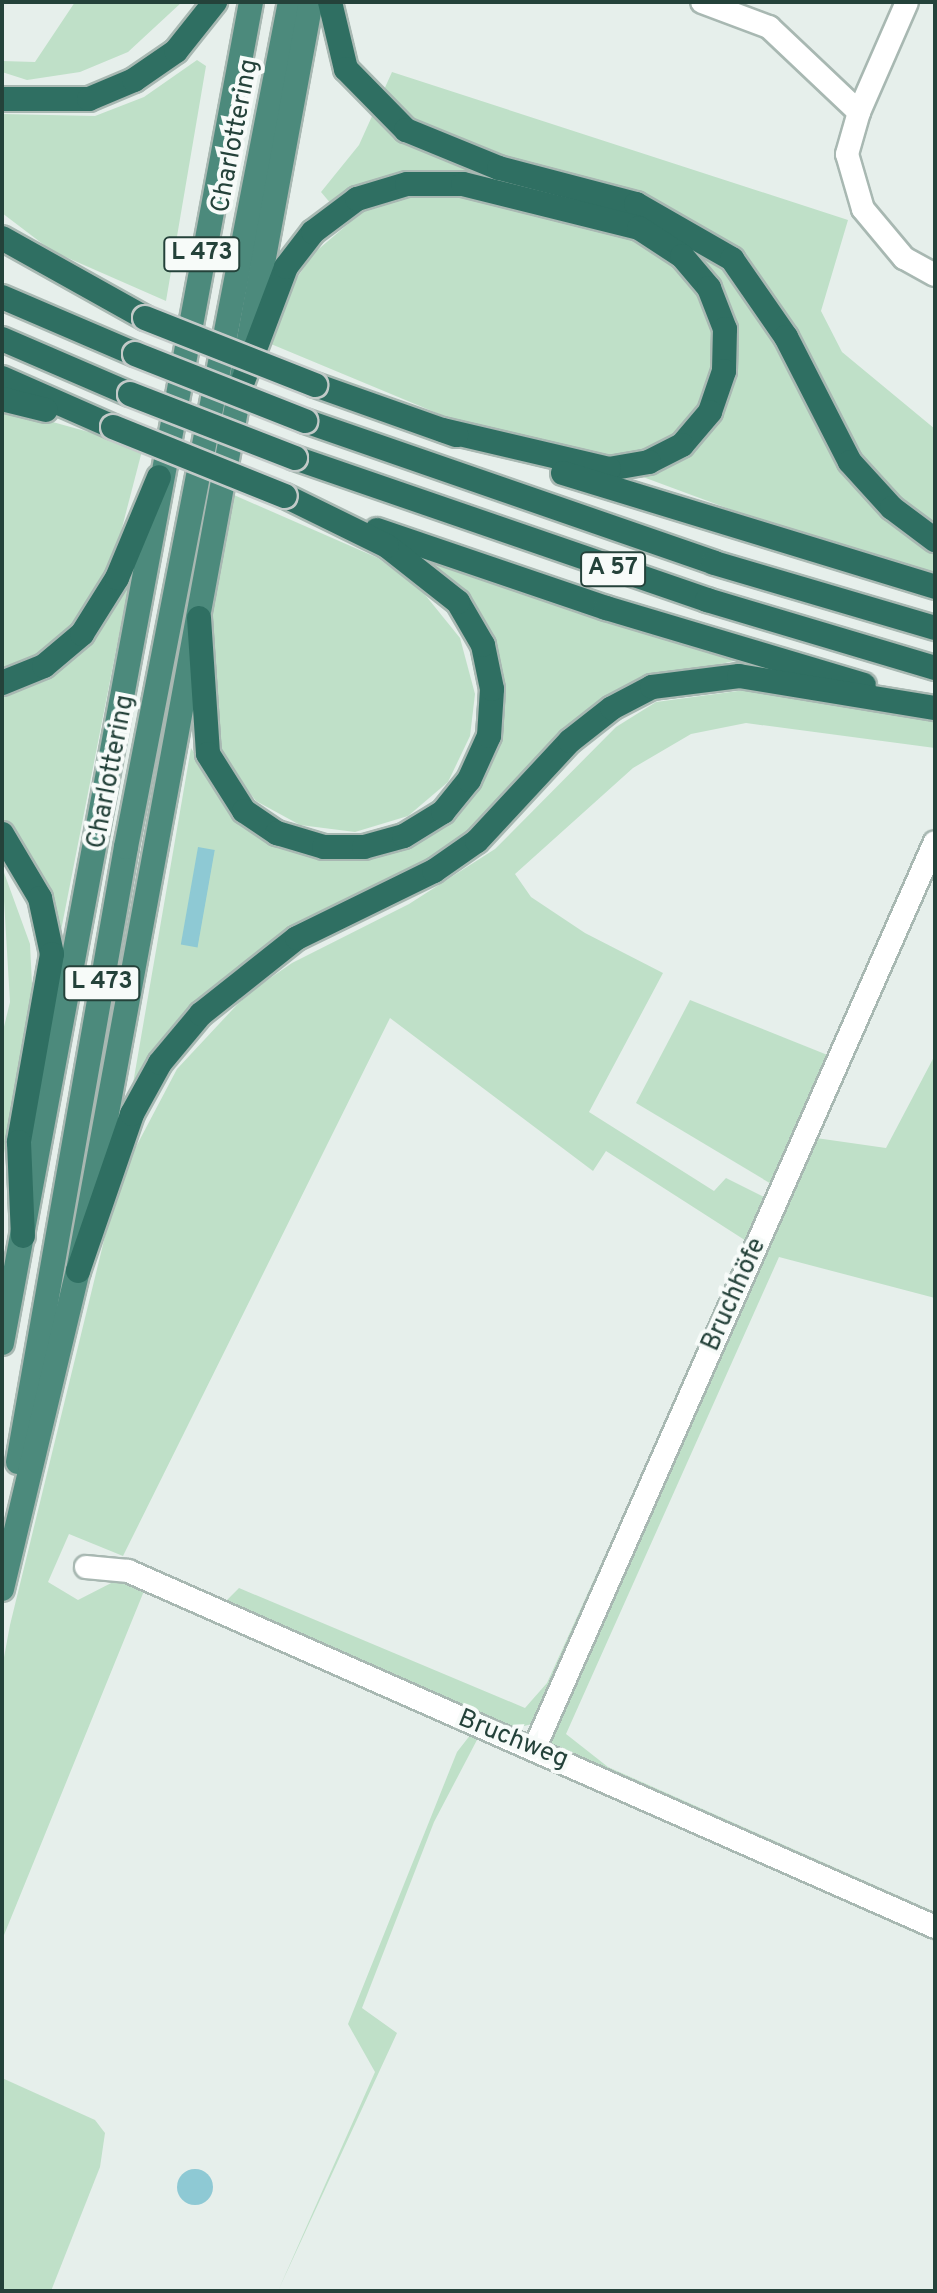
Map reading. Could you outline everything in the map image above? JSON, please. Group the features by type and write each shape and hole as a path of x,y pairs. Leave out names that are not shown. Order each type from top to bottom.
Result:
{"highway":[{"path":"2,99 89,99 134,80 176,51 215,2"},
{"name":"Charlottering","path":"2,1343 159,477 251,2"},
{"name":"Charlottering","path":"2,1555 126,847 290,2"},
{"path":"2,1589 78,1271 311,2"},
{"path":"330,2 346,69 406,130 499,168 636,204 732,259 786,337 850,462 892,508 935,540"},
{"path":"243,381 286,267 313,232 357,199 407,184 463,184 639,228 682,256 709,288 725,329 724,371 710,412 682,445 609,469 443,430"},
{"path":"2,238 145,318"},
{"path":"2,257 315,385 621,494 935,587"},
{"name":"A 57","path":"2,297 305,421 714,563 935,628"},
{"name":"A 57","path":"2,339 130,394 295,458 692,595 935,668"},
{"path":"2,378 113,427 285,496 593,604 935,707"},
{"path":"2,399 113,427"},
{"path":"2,683 44,666 82,634 117,578 159,477"},
{"path":"199,618 208,754 244,811 277,833 324,847 364,847 404,836 443,812 469,780 489,736 492,689 483,645 458,602 387,546 285,496"},
{"path":"78,1271 132,1114 160,1063 201,1014 297,938 434,871 477,841 570,741 612,708 652,687 739,676 935,707"},
{"path":"2,834 40,898 52,954 19,1142 23,1236"}],"street":[{"path":"702,2 769,27 810,58 859,112"},
{"path":"907,2 859,112 847,154 863,209 904,258 935,275"},
{"name":"Bruchhöfe","path":"535,1747 935,842"},
{"name":"Bruchweg","path":"86,1567 128,1571 535,1747 935,1927"}],"green space":[{"path":"75,2 182,2 128,52 80,72 27,80 2,72 2,61 35,62"},
{"path":"197,60 206,66 166,301 52,251 2,213 2,114 95,116 144,97"},
{"path":"392,72 848,220 821,311 842,352 935,429 935,575 840,550 589,457 463,424 271,344 290,288 314,253 348,224 321,192 359,145"},
{"path":"2,408 143,447 110,574 77,628 33,662 2,674"},
{"path":"234,495 378,558 422,591 460,638 475,694 470,736 448,782 408,816 355,832 300,825 256,801 230,767 218,743 209,634"},
{"path":"423,558 734,661 645,681 446,855 270,949 130,1101 191,748 228,804 352,854 458,801 497,685"},
{"path":"131,574 56,956 13,832 2,819 2,690"},
{"path":"753,689 935,719 935,748 746,723 691,734 633,768 515,874 531,897 585,933 663,973 589,1112 714,1191 726,1178 770,1200 754,1246 606,1151 593,1171 390,1018 123,1556 69,1534 48,1582 78,1600 119,1579 144,1591 2,1940 2,1668 10,1625 119,1179 177,1069 247,994 292,963 409,904 495,849 616,727 656,702"},
{"path":"2,867 30,944 33,1004 2,1164 2,1035 10,1002"},
{"path":"690,1000 835,1058 778,1188 636,1103"},
{"path":"935,1055 935,1298 779,1257 566,1734 608,1767 935,1912 935,1919 553,1748 547,1730 816,1138 886,1148"},
{"path":"727,1286 532,1724 508,1730 227,1600 239,1588 525,1708 547,1683"},
{"path":"482,1733 935,1942 478,1738 434,1822 362,2008 397,2033 278,2291 375,2072 348,2024 457,1752 471,1734"},
{"path":"2,2078 95,2120 105,2133 100,2167 51,2291 2,2291"}],"water":[{"path":"198,847 215,850 198,947 181,944"},
{"path":"195,2169 208,2174 213,2187 208,2200 195,2205 182,2200 177,2187 182,2174"}]}
